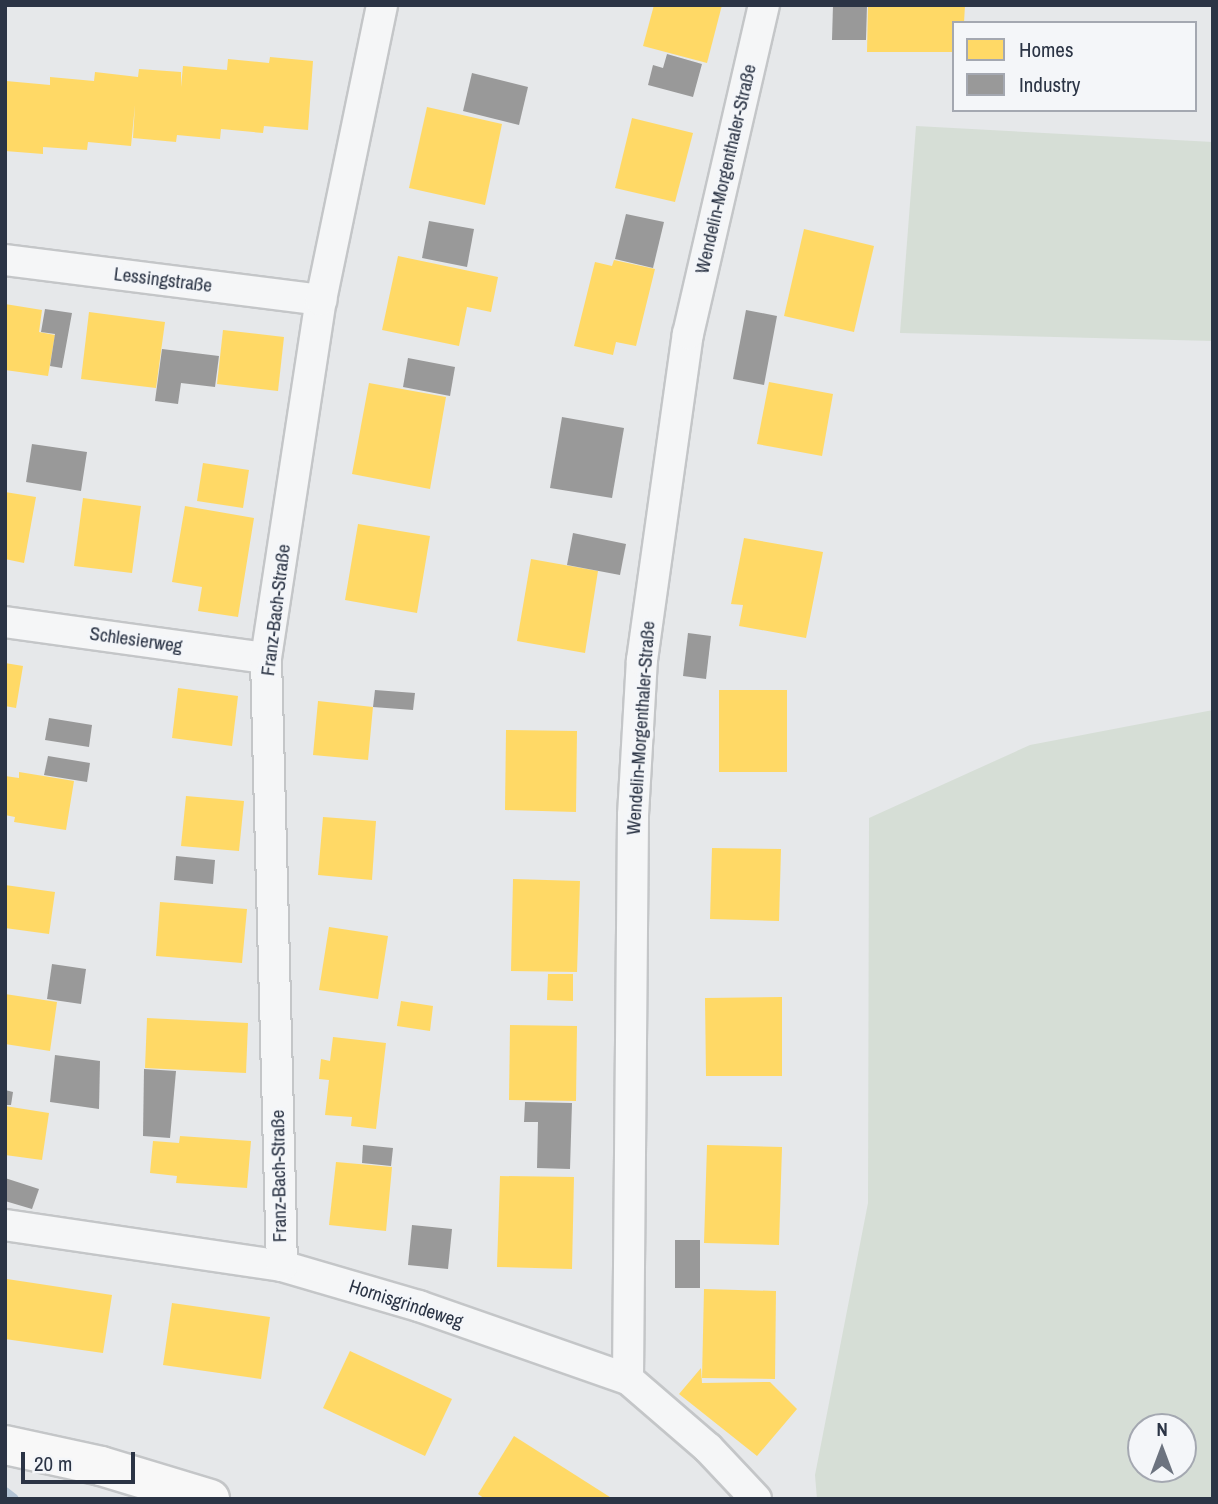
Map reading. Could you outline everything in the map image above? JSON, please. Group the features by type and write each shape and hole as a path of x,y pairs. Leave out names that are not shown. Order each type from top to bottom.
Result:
{"main road":[{"path":"5,1445 101,1466 210,1499"}],"street":[{"name":"Franz-Bach-Straße","path":"282,1266 266,658 321,300 382,5"},
{"name":"Wendelin-Morgenthaler-Straße","path":"628,1379 633,815 642,660 688,334 764,5"},
{"name":"Lessingstraße","path":"5,260 321,300"},
{"name":"Schlesierweg","path":"5,622 266,658"},
{"name":"Hornisgrindeweg","path":"5,1225 282,1266 419,1306 628,1379 708,1448 756,1499"}],"shaded area":[{"path":"916,126 1213,142 1213,341 900,333"},
{"path":"1213,710 1213,1499 817,1499 815,1475 868,1203 869,818 1030,745"}],"building: Homes":[{"path":"654,5 722,5 707,63 643,46"},
{"path":"868,5 965,5 964,21 952,21 952,52 867,52"},
{"path":"270,57 313,61 308,130 264,126 263,133 221,129 220,139 177,135 176,142 133,138 135,105 131,146 88,142 87,150 43,147 43,154 5,151 6,81 50,85 50,77 94,81 95,72 138,77 139,69 181,72 181,87 183,66 227,70 228,59 269,63"},
{"path":"427,107 502,124 485,205 409,188"},
{"path":"632,118 693,133 675,202 615,188"},
{"path":"804,229 874,246 854,332 784,316"},
{"path":"398,256 498,277 491,312 467,307 459,346 382,330"},
{"path":"614,260 655,269 636,346 616,342 613,355 574,346 595,262 612,266"},
{"path":"5,304 42,310 39,332 55,335 48,376 5,370"},
{"path":"89,312 165,322 156,388 81,379"},
{"path":"223,330 284,337 278,391 217,384"},
{"path":"769,382 833,394 822,456 757,444"},
{"path":"369,383 446,397 430,489 352,474"},
{"path":"203,463 249,470 243,508 197,501"},
{"path":"5,492 36,497 24,563 5,559"},
{"path":"83,498 141,506 132,573 74,566"},
{"path":"185,506 254,518 238,617 198,611 202,587 172,582"},
{"path":"358,524 430,536 417,613 345,600"},
{"path":"744,538 823,552 806,638 739,626 743,605 731,604"},
{"path":"531,559 598,571 585,653 517,641"},
{"path":"5,663 23,666 16,708 5,706"},
{"path":"178,688 238,696 232,746 172,738"},
{"path":"719,690 787,690 787,772 719,772"},
{"path":"318,701 373,707 368,760 313,755"},
{"path":"506,730 577,731 576,812 505,810"},
{"path":"19,772 74,781 66,830 14,822 15,817 5,815 5,776 19,778"},
{"path":"186,796 244,801 239,851 181,846"},
{"path":"323,817 376,821 372,880 318,875"},
{"path":"712,848 781,849 779,921 710,919"},
{"path":"513,879 580,881 577,972 511,971"},
{"path":"5,885 55,892 49,934 5,928"},
{"path":"160,902 247,909 242,963 156,956"},
{"path":"329,927 388,936 378,999 319,990"},
{"path":"548,974 573,974 573,1001 547,1000"},
{"path":"5,994 57,1002 50,1051 5,1044"},
{"path":"782,997 782,1076 706,1076 705,998"},
{"path":"401,1001 433,1006 430,1031 397,1026"},
{"path":"147,1018 248,1023 246,1073 145,1068"},
{"path":"510,1025 577,1026 576,1101 509,1100"},
{"path":"333,1037 386,1043 376,1129 351,1126 352,1117 325,1115 329,1080 319,1079 321,1059 330,1061"},
{"path":"5,1106 49,1113 42,1160 5,1155"},
{"path":"180,1136 251,1141 247,1188 176,1183 177,1176 150,1173 153,1141 179,1143"},
{"path":"707,1145 782,1147 779,1245 704,1243"},
{"path":"336,1162 392,1167 386,1231 329,1225"},
{"path":"500,1176 574,1177 572,1269 497,1267"},
{"path":"7,1279 112,1295 103,1353 5,1339"},
{"path":"704,1289 776,1291 775,1379 702,1378"},
{"path":"172,1303 270,1317 261,1379 163,1365"},
{"path":"350,1351 452,1399 425,1456 323,1408"},
{"path":"701,1368 702,1383 770,1382 797,1409 757,1456 679,1394"},
{"path":"514,1436 613,1499 485,1499 478,1494"}],"building: Industry":[{"path":"833,5 867,5 866,40 832,40"},
{"path":"667,54 702,64 693,97 648,85 653,65 663,68"},
{"path":"472,73 528,87 519,125 463,111"},
{"path":"626,214 664,222 653,268 615,259"},
{"path":"429,221 474,229 467,267 422,258"},
{"path":"45,309 72,313 62,368 50,366 55,334 41,332"},
{"path":"746,310 777,316 764,385 733,379"},
{"path":"162,349 219,356 215,387 181,383 178,404 155,401"},
{"path":"408,358 455,367 450,396 403,387"},
{"path":"562,417 624,428 612,498 550,488"},
{"path":"32,444 87,452 81,491 26,482"},
{"path":"573,533 626,544 620,575 567,565"},
{"path":"688,633 711,636 706,679 683,676"},
{"path":"375,690 415,693 413,710 373,707"},
{"path":"49,718 92,725 89,747 45,740"},
{"path":"48,756 90,763 87,782 44,775"},
{"path":"176,856 215,860 213,884 174,880"},
{"path":"52,964 86,969 81,1004 47,999"},
{"path":"55,1055 100,1061 99,1109 50,1102"},
{"path":"144,1069 176,1071 170,1138 143,1136"},
{"path":"5,1090 13,1092 11,1105 5,1105"},
{"path":"525,1102 572,1103 570,1169 537,1168 538,1122 524,1122"},
{"path":"363,1145 393,1148 391,1166 362,1163"},
{"path":"5,1178 39,1189 32,1209 5,1201"},
{"path":"412,1225 452,1229 448,1269 408,1265"},
{"path":"675,1240 700,1240 700,1288 675,1288"}],"waterway":[{"path":"5,1492 14,1499"}]}
